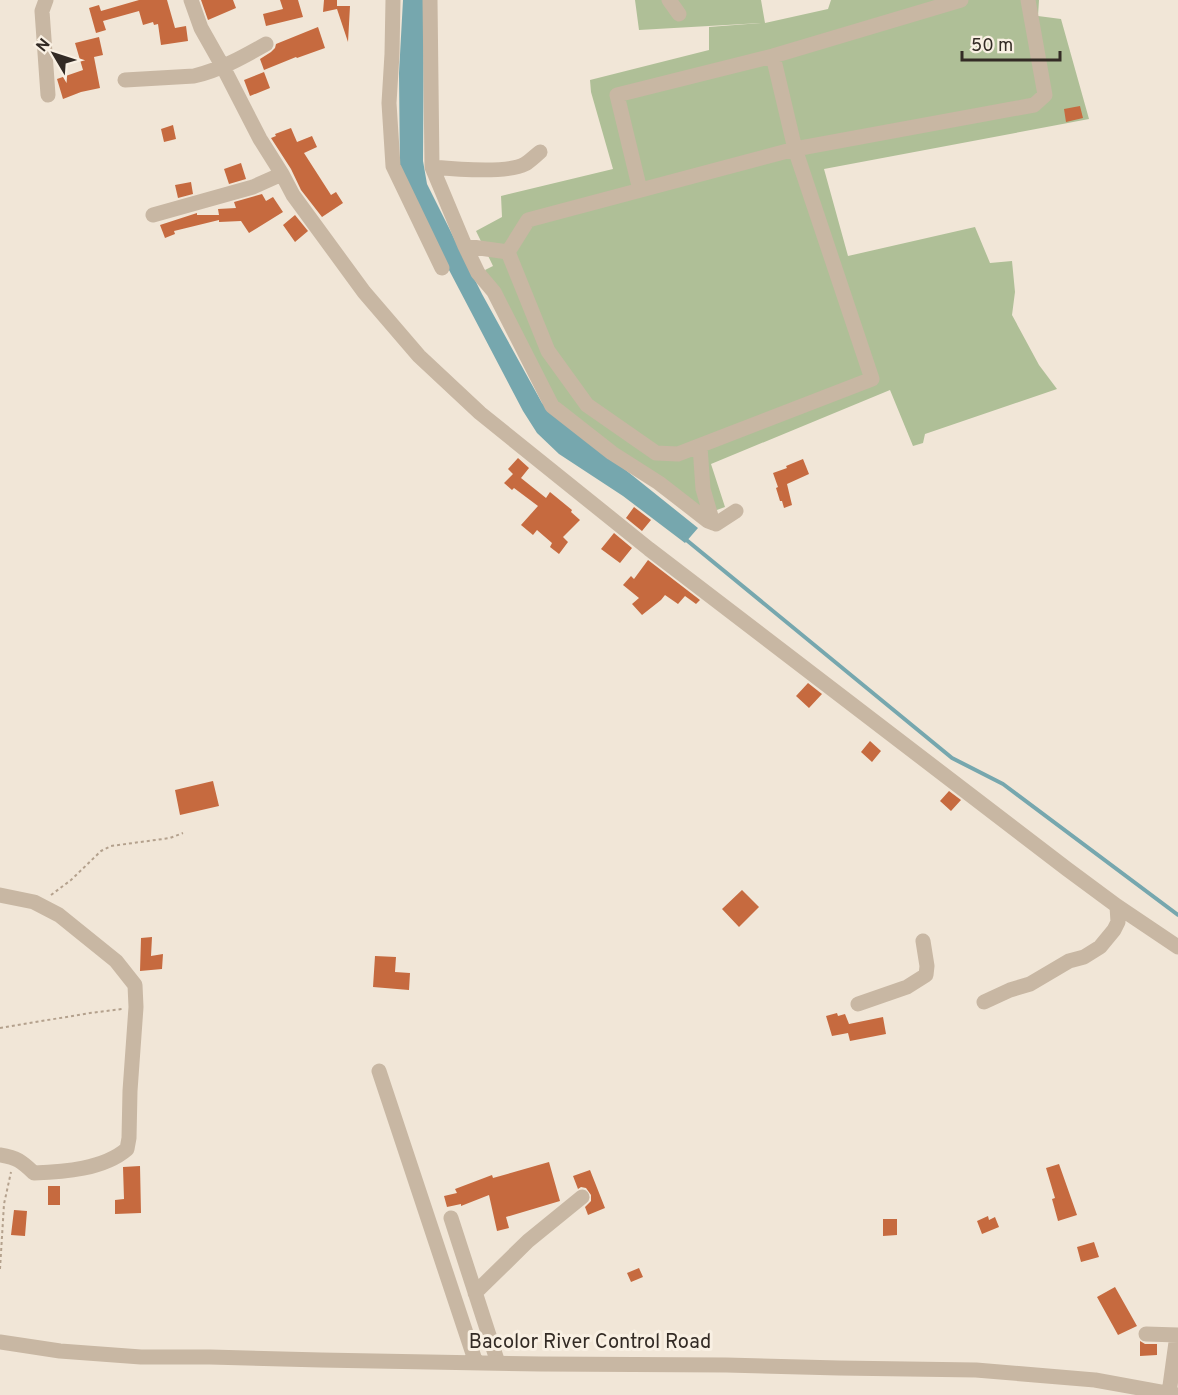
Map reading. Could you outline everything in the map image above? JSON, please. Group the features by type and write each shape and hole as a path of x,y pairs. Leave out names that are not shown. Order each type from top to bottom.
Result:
{"street":[{"path":"46,0 42,12 48,95"},
{"path":"191,0 201,28 292,195 364,292 419,356 480,413 649,549 1117,906 1178,947"},
{"path":"393,0 388,103 393,166 442,268"},
{"path":"430,0 432,167 478,273 494,292 552,406 612,453 659,483 708,521 716,524 736,511"},
{"path":"669,0 679,14"},
{"path":"640,190 617,95 772,56 961,0"},
{"path":"508,252 528,220 795,148 1034,105 1045,95 1028,0"},
{"path":"125,80 194,76 223,67 266,44"},
{"path":"508,252 548,351 587,405 656,453 678,454 872,379 795,148 772,56"},
{"path":"432,167 475,170 507,168 524,165 540,152"},
{"path":"153,215 253,187 282,174"},
{"path":"465,246 508,252"},
{"path":"699,446 703,489 712,523"},
{"path":"0,895 34,902 59,915 116,961 135,985 136,1007 127,1149 115,1158 60,1172 34,1173 22,1161 7,1156"},
{"path":"984,1002 1030,984 1069,961 1084,957 1100,947 1118,922 1117,906"},
{"path":"858,1004 907,987 926,975 923,941"},
{"path":"379,1071 476,1363"},
{"path":"475,1293 528,1241 582,1197"},
{"path":"451,1218 498,1363"},
{"path":"1146,1334 1177,1335 1174,1394"},
{"name":"Bacolor River Control Road","path":"0,1342 60,1351 141,1357 976,1370 1095,1380 1174,1394"}],"path":[{"path":"34,902 51,895 101,851 111,846 170,838 183,833"},
{"path":"0,1028 136,1007"},
{"path":"0,1269 7,1156"}],"green space":[{"path":"635,0 761,0 765,23 828,9 831,0 1039,0 1038,16 1061,19 1089,119 824,169 848,256 975,227 990,263 1012,261 1015,292 1012,315 1039,365 1057,389 925,434 923,443 913,446 890,390 711,464 725,507 706,514 629,459 552,398 485,270 493,266 476,231 502,217 501,196 613,169 591,92 590,80 709,50 709,27 761,23 639,30"}],"water":[{"path":"403,0 424,0 423,161 427,184 482,294 542,403 698,528 685,543 623,496 559,454 537,433 523,411 438,249 400,170 399,73"}],"building":[{"path":"139,0 167,0 175,28 186,26 188,41 161,45 158,24 154,25 153,22 143,25 139,11 103,21 106,30 96,33 89,8 99,5 101,11"},
{"path":"201,0 233,0 236,8 208,20"},
{"path":"280,0 298,0 303,17 266,26 263,14 283,9"},
{"path":"324,0 337,0 337,6 350,6 348,42 337,9 323,12"},
{"path":"318,27 325,48 264,70 260,59 271,52 276,44"},
{"path":"99,37 103,55 94,57 100,88 63,99 57,79 83,70 75,43"},
{"path":"264,72 270,88 250,96 244,80"},
{"path":"1080,106 1083,118 1066,122 1064,109"},
{"path":"173,125 176,139 164,142 161,129"},
{"path":"291,128 297,142 312,136 317,147 304,153 331,195 336,192 343,203 322,217 301,190 291,169 271,138"},
{"path":"241,163 246,179 229,184 224,169"},
{"path":"191,182 193,194 178,198 175,185"},
{"path":"262,194 266,201 273,197 283,212 249,233 241,221 219,222 219,220 174,231 175,234 165,238 160,225 197,213 197,215 219,215 218,209 236,208 234,202"},
{"path":"295,215 308,231 295,242 283,225"},
{"path":"518,458 529,468 521,478 546,498 550,492 572,510 571,512 580,520 563,537 568,542 559,554 550,547 552,543 537,530 533,535 521,525 538,506 504,483 513,474 508,469"},
{"path":"803,459 809,474 787,484 792,505 784,508 773,473"},
{"path":"634,507 651,520 642,531 626,518"},
{"path":"614,533 632,548 620,563 601,549"},
{"path":"648,560 700,600 696,604 685,596 678,604 665,595 642,615 632,604 639,598 623,585 631,576 634,579"},
{"path":"808,683 822,694 809,708 796,696"},
{"path":"870,741 881,751 872,762 861,752"},
{"path":"213,781 219,806 180,815 175,790"},
{"path":"949,791 961,800 951,811 940,801"},
{"path":"742,890 759,907 739,927 722,909"},
{"path":"152,937 151,956 163,954 162,969 140,971 141,938"},
{"path":"375,956 396,957 395,972 410,973 409,990 373,987"},
{"path":"837,1013 838,1016 845,1014 849,1024 883,1017 886,1034 850,1041 848,1033 832,1036 826,1016"},
{"path":"549,1162 560,1201 506,1217 509,1228 497,1231 489,1195 461,1206 461,1204 447,1207 444,1196 457,1193 455,1189 492,1175 493,1178"},
{"path":"1059,1164 1077,1215 1058,1221 1052,1199 1055,1198 1046,1168"},
{"path":"140,1166 141,1213 115,1214 115,1200 124,1199 123,1167"},
{"path":"590,1170 605,1208 588,1215 585,1207 591,1201 591,1195 586,1188 578,1189 573,1176"},
{"path":"48,1186 60,1186 60,1205 48,1205"},
{"path":"14,1210 27,1211 25,1236 11,1235"},
{"path":"988,1216 989,1220 995,1217 999,1227 982,1234 977,1221"},
{"path":"883,1219 897,1219 897,1235 883,1236"},
{"path":"1094,1242 1099,1257 1081,1262 1077,1247"},
{"path":"639,1268 643,1277 631,1282 627,1273"},
{"path":"1115,1287 1137,1326 1118,1335 1097,1297"},
{"path":"1140,1341 1145,1344 1157,1344 1157,1355 1140,1356"}],"waterway":[{"path":"684,538 952,758 1003,784 1178,915"}]}
